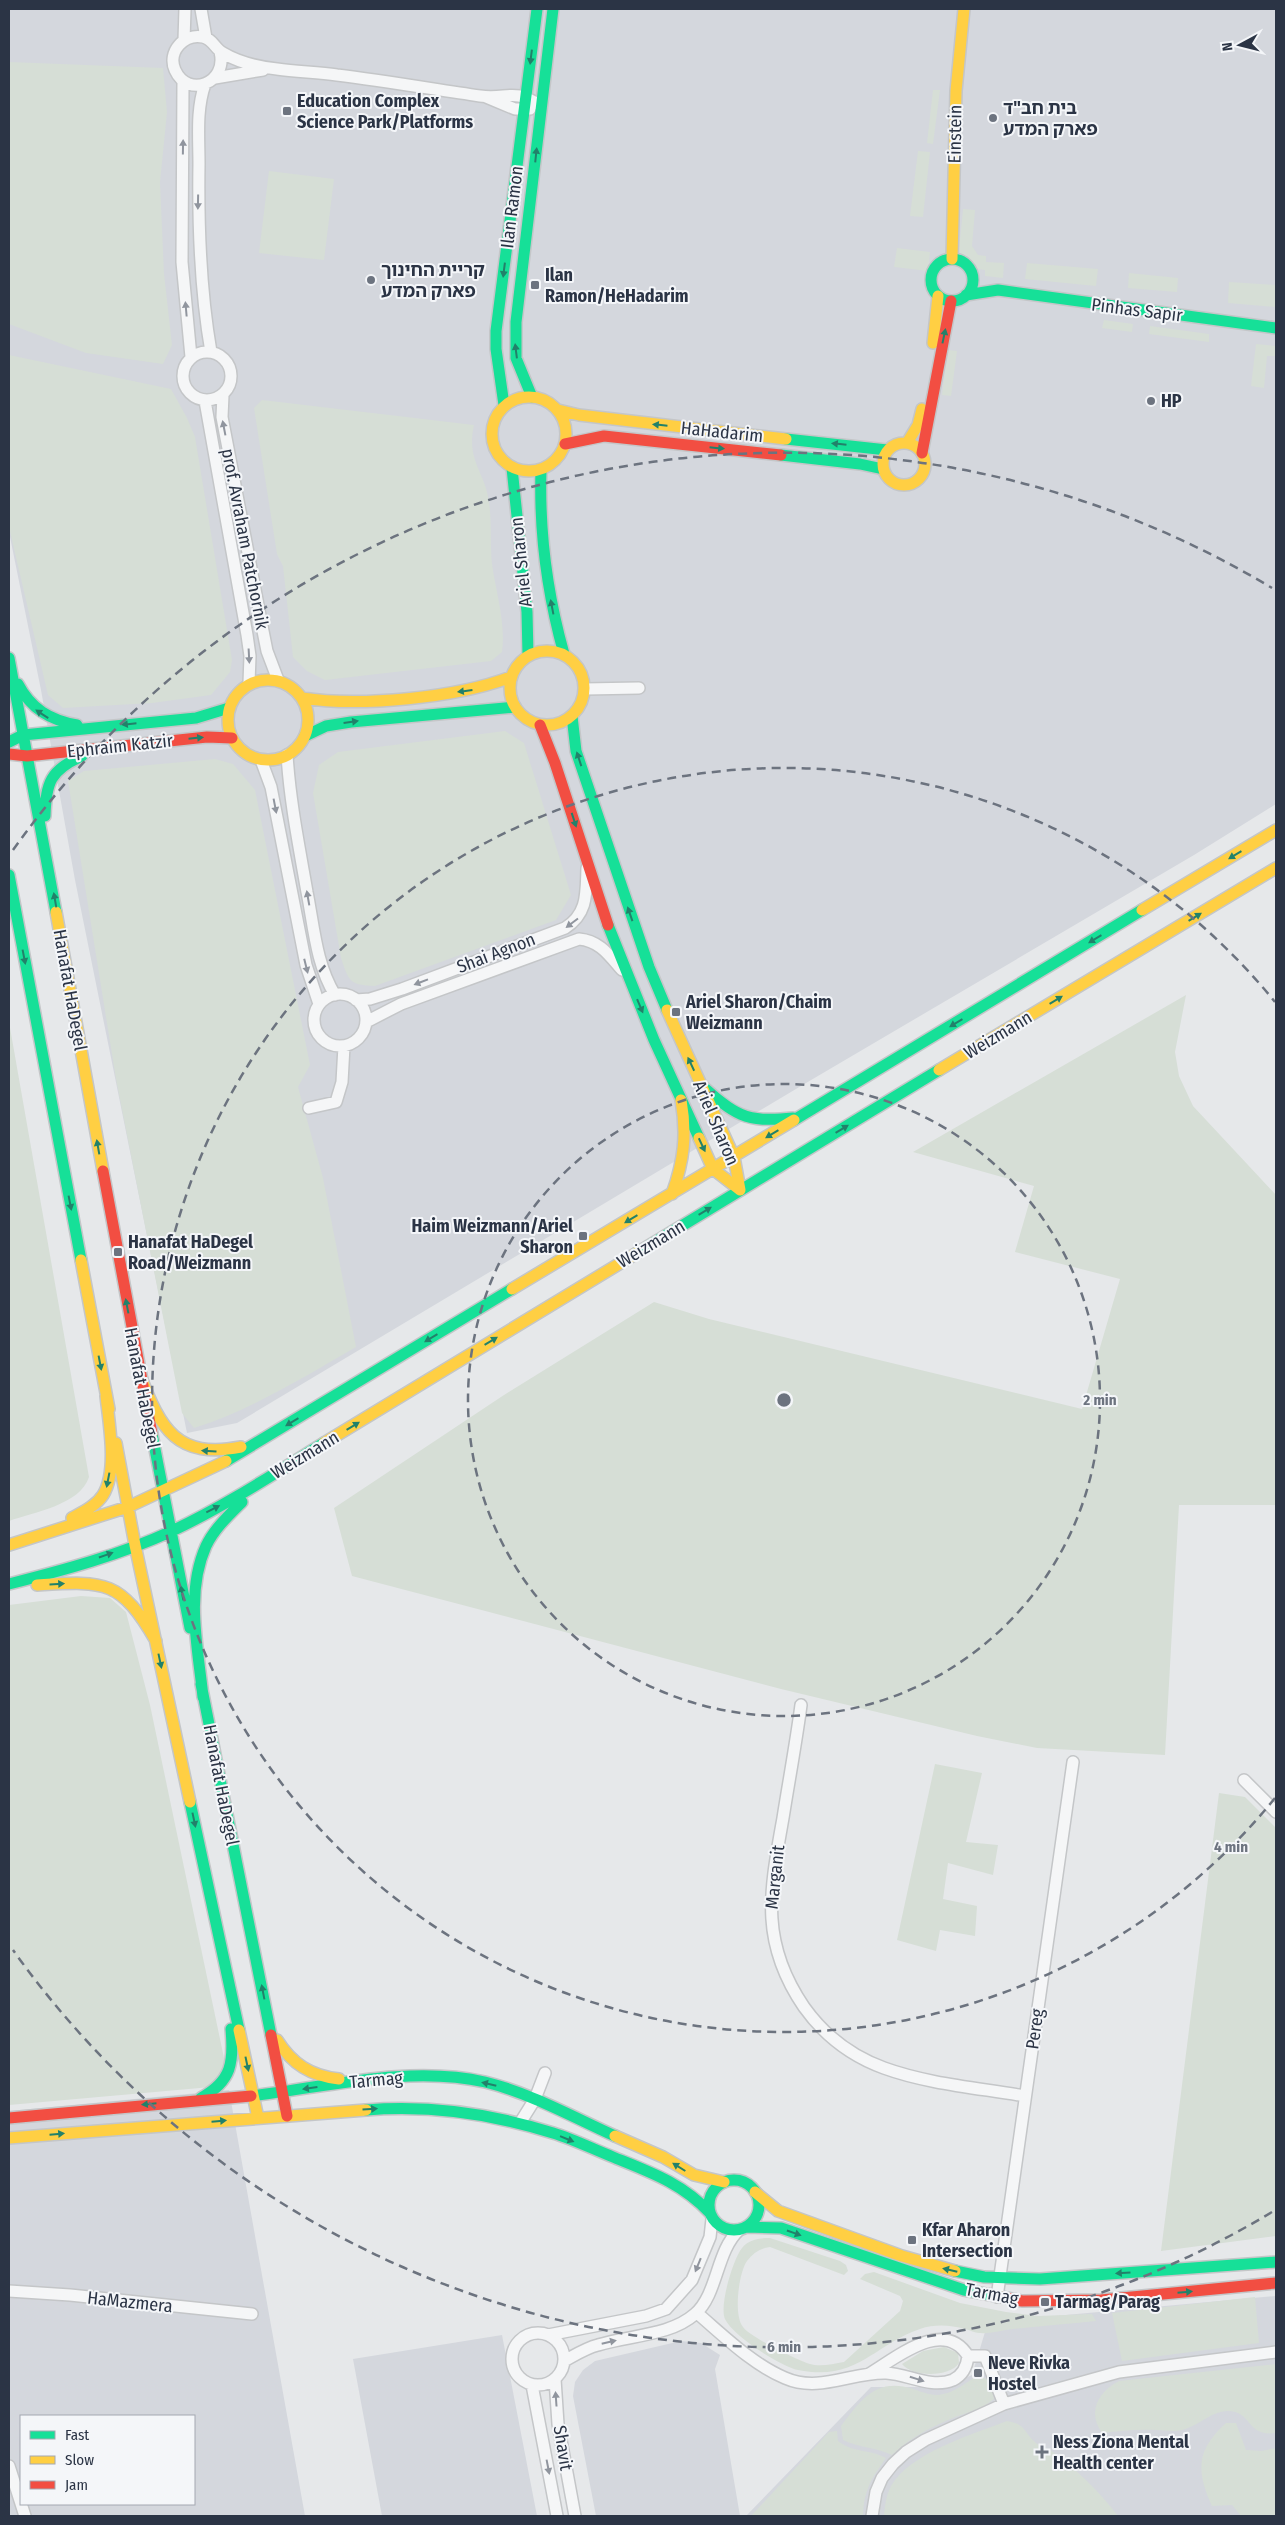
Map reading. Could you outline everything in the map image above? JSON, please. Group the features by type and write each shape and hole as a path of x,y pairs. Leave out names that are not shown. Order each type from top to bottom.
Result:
{"street":[{"path":"184,40 185,9"},
{"path":"201,9 206,38"},
{"name":"Ilan Ramon","path":"504,406 496,349 496,331 537,9"},
{"name":"Ilan Ramon","path":"532,397 520,370 515,343 553,9"},
{"name":"Einstein","path":"952,259 956,91 964,9"},
{"path":"211,352 204,317 198,243 199,107 210,81 222,63 220,52 212,41 195,36 184,40 179,45 173,60 176,71 184,81 198,85 210,81 243,72 278,70"},
{"path":"220,52 255,65 278,70 339,75 484,96 524,110 541,106"},
{"path":"184,81 182,262 191,357 183,370 184,384 192,396 205,401 223,395 229,387 231,372 224,359 211,352 204,352 191,357"},
{"path":"484,96 508,94 526,96 541,106"},
{"path":"952,259 965,264 972,278 970,289 966,295 951,300 938,296 933,289 931,276 939,263 952,259"},
{"name":"Pinhas Sapir","path":"972,278 998,290"},
{"name":"Pinhas Sapir","path":"966,295 998,290 1276,328"},
{"path":"907,442 918,425 925,394 938,296"},
{"path":"922,453 951,300"},
{"name":"prof. Avraham Patchornik","path":"223,395 222,417 264,638 278,680"},
{"path":"532,397 550,404 558,410 564,420 566,432 565,444 560,455 541,470 531,472 512,468 503,462 492,442 494,420 504,406 513,400 532,397"},
{"name":"prof. Avraham Patchornik","path":"205,401 247,635 250,656 249,683"},
{"name":"HaHadarim","path":"558,410 579,416 887,450"},
{"name":"HaHadarim","path":"565,444 586,438 604,436 860,464 883,469"},
{"path":"907,442 915,445 922,453 925,461 923,473 910,484 903,486 890,481 883,469 883,458 887,450 897,443 907,442"},
{"name":"Ariel Sharon","path":"512,468 527,612 528,655"},
{"name":"Ariel Sharon","path":"541,470 539,501 542,536 551,602 564,654"},
{"path":"546,650 564,654 580,668 585,689 581,704 572,716 562,722 540,725 522,715 515,707 511,697 511,676 515,668 528,655 546,650"},
{"path":"9,658 22,693 31,706 43,715 69,724 106,726"},
{"name":"Hanafat HaDegel","path":"9,658 140,1375 287,2116"},
{"path":"302,698 325,703 362,702 471,691 511,676"},
{"path":"263,679 278,680 292,687 302,698 308,716 305,736 295,750 287,755 270,760 261,760 244,752 232,738 227,718 229,708 237,694 249,683 263,679"},
{"path":"585,689 639,688"},
{"path":"305,736 326,726 351,722 515,707"},
{"name":"Ephraim Katzir","path":"9,742 24,735 196,718 229,708"},
{"name":"Ariel Sharon","path":"572,716 576,752 649,967 734,1157 740,1190"},
{"name":"Ariel Sharon","path":"540,725 555,763 587,862 627,975 713,1169 740,1190"},
{"name":"Ephraim Katzir","path":"9,754 27,756 207,737 232,738"},
{"path":"44,845 46,794 50,776 65,763 103,748"},
{"path":"287,755 290,795 318,953 325,976 335,994"},
{"path":"261,760 271,787 306,966 319,1004 314,1019 318,1035 331,1045 344,1046 356,1042 361,1036 366,1022 362,1006 356,1000 342,994 335,994 319,1004"},
{"name":"Weizmann","path":"9,1545 128,1507 228,1460 1276,830"},
{"name":"Shai Agnon","path":"356,1000 370,999 402,989 574,923 582,911 585,901 587,862"},
{"name":"Weizmann","path":"9,1586 135,1545 170,1531 227,1502 740,1190 1276,868"},
{"name":"Hanafat HaDegel","path":"9,875 135,1545 258,2118"},
{"name":"Shai Agnon","path":"366,1022 401,1004 579,939 590,940 602,947 627,975"},
{"path":"309,1108 336,1102 342,1082 344,1046"},
{"path":"700,1083 729,1109 750,1120 761,1121 802,1116"},
{"path":"672,1194 686,1158 686,1124 682,1100"},
{"path":"140,1375 160,1422 168,1432 188,1446 213,1452 229,1451 256,1443"},
{"path":"42,1535 84,1512 103,1495 110,1476 106,1396"},
{"path":"203,1697 194,1594 200,1558 215,1528 229,1512 280,1470"},
{"path":"9,1586 86,1582 113,1587 134,1604 156,1640"},
{"name":"Marganit","path":"801,1705 771,1896 773,1934 778,1955 798,1998 828,2034 847,2049 867,2061 916,2076 1025,2096"},
{"name":"Pereg","path":"997,2297 998,2279 1073,1762"},
{"path":"1244,1780 1276,1812"},
{"path":"198,2100 221,2086 230,2069 232,2038 227,1974"},
{"path":"269,2023 284,2053 303,2070 327,2078 356,2081"},
{"path":"520,2123 534,2099 545,2073"},
{"name":"Tarmag","path":"9,2118 253,2096 356,2081 417,2076 445,2077 484,2082 513,2090 663,2157 694,2175 724,2182"},
{"name":"Tarmag","path":"9,2138 381,2109 441,2110 490,2116 554,2133 665,2178 694,2196 711,2216"},
{"path":"548,2335 560,2346 564,2361 560,2374 548,2384 532,2385 524,2382 513,2368 513,2351 523,2338 531,2334 548,2335 646,2316 666,2308 692,2280 710,2237 711,2216 708,2206 713,2191 724,2182 741,2181 755,2192 759,2207 752,2222 729,2242 705,2300 697,2313 676,2327 598,2345 564,2361"},
{"name":"Tarmag","path":"755,2192 778,2211 902,2256 937,2267 998,2279 1040,2279 1276,2262"},
{"path":"711,2216 727,2230 742,2229"},
{"name":"Tarmag","path":"742,2229 760,2226 780,2228 942,2283 997,2297 1047,2302 1101,2300 1276,2283"},
{"name":"HaMazmera","path":"9,2291 70,2295 252,2314"},
{"path":"697,2313 736,2347 771,2371 787,2379 816,2384 869,2374 896,2374 927,2382 945,2382 954,2380 963,2372 967,2366 968,2356 957,2343 944,2339 932,2340 920,2344 869,2374"},
{"path":"872,2516 876,2492 882,2478 906,2452 925,2440 1004,2404 1120,2372 1276,2352"},
{"path":"968,2356 985,2356 1004,2404"},
{"name":"Shavit","path":"555,2379 558,2424 575,2516"},
{"name":"Shavit","path":"532,2385 557,2516"},
{"path":"9,2466 20,2500"}],"shaded area":[{"path":"9,9 1276,9 1276,804 1194,855 806,1083 237,1423 187,1433 75,880 41,690 9,532"},
{"path":"9,62 163,68 167,112 160,182 164,274 172,345 163,364 86,353 9,324"},
{"path":"933,90 940,90 933,144 927,143"},
{"path":"918,151 930,152 923,217 910,216"},
{"path":"269,171 334,179 324,260 259,253"},
{"path":"963,209 975,210 972,246 978,255 986,256 986,262 1004,263 1003,278 985,276 985,270 969,268 959,250"},
{"path":"897,248 930,252 928,271 894,267"},
{"path":"1027,263 1098,269 1096,286 1025,279"},
{"path":"1129,273 1178,278 1177,292 1128,288"},
{"path":"1229,282 1276,285 1276,307 1228,303"},
{"path":"1104,320 1133,324 1132,332 1102,328"},
{"path":"1150,326 1209,334 1209,342 1149,334"},
{"path":"1256,344 1276,346 1276,356 1267,356 1264,388 1251,386"},
{"path":"948,350 957,351 951,396 942,395"},
{"path":"9,355 171,389 195,437 232,660 230,672 211,695 152,703 63,708 48,695 9,527"},
{"path":"262,400 474,425 472,448 489,502 492,564 503,630 502,652 491,661 325,680 307,671 293,657 283,566 277,554 254,408"},
{"path":"505,731 524,743 571,895 556,920 375,986 355,983 346,972 341,958 313,793 319,765 338,752"},
{"path":"215,759 233,764 255,790 310,1065 298,1087 323,1178 356,1347 257,1402 215,1421 194,1428 182,1413 116,1079 68,781 84,771"},
{"path":"1186,995 1175,1052 1179,1076 1193,1106 1276,1195 1276,1499 1275,1505 1179,1505 1165,1755 1037,1748 977,1736 781,1689 352,1576 334,1508 504,1395 654,1302 709,1319 1082,1409 1120,1279 1015,1252 1034,1186 913,1152"},
{"path":"9,1022 89,1477 84,1487 66,1501 43,1511 9,1521"},
{"path":"81,1596 110,1598 126,1612 150,1705 224,2058 224,2076 211,2087 9,2105 9,1605"},
{"path":"935,1764 982,1773 966,1842 998,1845 993,1875 948,1863 943,1899 977,1906 975,1936 940,1930 936,1951 897,1940"},
{"path":"1219,1793 1245,1797 1276,1828 1276,2236 1161,2251"},
{"path":"229,2090 305,2516 9,2516 9,2111"},
{"path":"770,2238 840,2261 846,2265 848,2271 844,2275 770,2247 763,2248 755,2253 744,2267 738,2294 738,2313 743,2327 764,2342 810,2364 822,2365 844,2362 900,2311 903,2301 900,2296 860,2279 865,2274 874,2272 960,2303 1038,2316 1092,2314 1096,2321 983,2333 954,2327 931,2326 904,2336 850,2367 835,2371 818,2372 798,2370 780,2363 747,2342 737,2334 725,2319 725,2294 738,2254 751,2241"},
{"name":"Ness Ziona Mental Health center","path":"1276,2296 1276,2516 746,2516 871,2387 945,2387 972,2375 988,2322"},
{"path":"1255,2297 1259,2343 1122,2361 1112,2313"},
{"path":"502,2335 537,2516 382,2516 353,2359"},
{"path":"681,2341 701,2343 720,2355 715,2369 740,2516 596,2516 573,2396 575,2382 583,2370 595,2361"},
{"path":"944,2347 958,2353 959,2363 947,2371 931,2374 922,2373 907,2368 902,2364 923,2351"},
{"path":"1276,2364 1276,2433 1259,2431 1241,2415 1228,2411 1216,2413 1179,2431 1135,2430 1102,2433 1095,2418 1095,2410 1100,2397 1119,2381"},
{"path":"977,2376 985,2378 990,2383 994,2399 978,2409 948,2420 926,2431 912,2439 892,2455 843,2440 841,2426 863,2400 879,2389 889,2386 900,2386 939,2395 956,2389"},
{"path":"1007,2421 1021,2426 1036,2443 1051,2451 1071,2466 1096,2490 1118,2516 884,2516 891,2486 900,2474 912,2464 943,2446"},
{"path":"1226,2423 1236,2423 1246,2450 1262,2451 1276,2448 1276,2516 1241,2516 1232,2505 1212,2506 1203,2482 1202,2462 1209,2442"},
{"path":"837,2431 838,2441 844,2445 886,2458 869,2485 863,2516 751,2516 829,2432"}],"traffic: fast":[{"path":"504,405 496,349 496,331 537,9"},
{"path":"532,397 516,358 516,322 553,9"},
{"path":"952,259 967,265 973,280 967,295 952,301 937,295 931,280 937,265 952,259"},
{"path":"966,295 998,290 1276,328"},
{"path":"786,439 887,450"},
{"path":"781,455 860,464 883,469"},
{"path":"512,468 527,612 528,655"},
{"path":"541,470 541,517 545,563 564,654"},
{"path":"9,658 56,912"},
{"path":"18,684 23,693 42,712 58,720 77,725"},
{"path":"305,736 326,726 351,722 515,707"},
{"path":"9,742 23,735 196,718 229,708"},
{"path":"572,716 576,751 649,967 667,1010"},
{"path":"45,816 49,786 56,772 71,761 82,756"},
{"path":"9,875 81,1260"},
{"path":"794,1120 1142,910"},
{"path":"608,925 654,1040 699,1138"},
{"path":"637,1253 939,1070"},
{"path":"699,1083 722,1103 751,1118 793,1118"},
{"path":"226,1461 512,1289"},
{"path":"152,1434 190,1628"},
{"path":"9,1584 112,1555 152,1540 230,1500 324,1443"},
{"path":"203,1697 196,1640 196,1583 206,1546 213,1534 242,1502"},
{"path":"201,1684 271,2035"},
{"path":"190,1802 239,2030"},
{"path":"201,2098 219,2085 229,2070 232,2051 231,2029"},
{"path":"251,2096 368,2079 427,2076 456,2077 485,2082 518,2092 615,2136"},
{"path":"366,2110 413,2109 461,2112 530,2126 576,2141 665,2179 688,2194 710,2213"},
{"path":"734,2180 744,2182 752,2187 757,2195 759,2205 757,2215 752,2223 744,2228 734,2230 724,2228 716,2223 711,2215 709,2205 711,2195 716,2187 724,2182 734,2180"},
{"path":"746,2227 781,2228 964,2290 1002,2297"},
{"path":"955,2271 984,2277 1040,2279 1276,2262"}],"traffic: slow":[{"path":"952,259 956,91 964,9"},
{"path":"933,343 938,296"},
{"path":"522,397 536,397 550,403 560,413 566,427 566,434 564,448 550,465 536,471 522,471 508,465 498,455 492,441 492,427 498,413 508,403 522,397"},
{"path":"907,443 918,425 922,409"},
{"path":"558,410 579,415 786,439"},
{"path":"908,443 916,446 922,452 925,464 922,476 916,482 900,485 892,482 886,476 883,460 886,452 892,446 908,443"},
{"path":"554,651 574,661 582,674 584,688 582,702 574,715 561,723 540,725 520,715 512,702 510,681 520,661 533,653 554,651"},
{"path":"302,698 325,701 408,699 463,690 511,677"},
{"path":"260,680 276,680 297,691 308,712 308,720 308,728 297,749 276,760 260,760 246,754 234,742 228,728 228,712 234,698 246,686 260,680"},
{"path":"1142,910 1276,830"},
{"path":"939,1070 1276,868"},
{"path":"56,912 103,1171"},
{"path":"667,1010 734,1157 740,1190"},
{"path":"672,1194 682,1159 684,1124 681,1100"},
{"path":"512,1289 794,1120"},
{"path":"699,1138 713,1169 740,1190"},
{"path":"324,1443 637,1253"},
{"path":"81,1260 109,1409"},
{"path":"140,1375 156,1411 164,1425 174,1436 186,1444 201,1449 219,1450 241,1447"},
{"path":"72,1518 97,1502 108,1485 111,1447 106,1396"},
{"path":"116,1443 135,1545 190,1802"},
{"path":"9,1545 128,1507 226,1461"},
{"path":"37,1585 79,1583 108,1588 120,1595 132,1606 156,1641"},
{"path":"239,2030 258,2118"},
{"path":"277,2040 289,2056 303,2067 311,2072 339,2079"},
{"path":"9,2138 366,2110"},
{"path":"615,2136 663,2157 694,2175 724,2182"},
{"path":"755,2192 778,2211 902,2256 955,2271"}],"traffic: jam":[{"path":"922,453 951,301"},
{"path":"565,444 604,436 781,455"},
{"path":"540,725 555,763 608,925"},
{"path":"9,754 27,756 207,737 232,738"},
{"path":"103,1171 152,1434"},
{"path":"271,2035 287,2116"},
{"path":"9,2118 251,2096"},
{"path":"1002,2297 1022,2301 1101,2300 1276,2283"}],"place":[{"name":"Education Complex Science Park/Platforms","path":"287,111"},
{"name":"בית חב\"ד פארק המדע","path":"993,118"},
{"name":"קריית החינוך פארק המדע","path":"371,280"},
{"name":"Ilan Ramon/HeHadarim","path":"535,285"},
{"name":"HP","path":"1151,401"},
{"name":"Ariel Sharon/Chaim Weizmann","path":"676,1012"},
{"name":"Haim Weizmann/Ariel Sharon","path":"583,1236"},
{"name":"Hanafat HaDegel Road/Weizmann","path":"118,1252"},
{"name":"Kfar Aharon Intersection","path":"912,2240"},
{"name":"Tarmag/Parag","path":"1045,2302"},
{"name":"Neve Rivka Hostel","path":"978,2373"},
{"name":"Ness Ziona Mental Health center","path":"1042,2452"}]}
